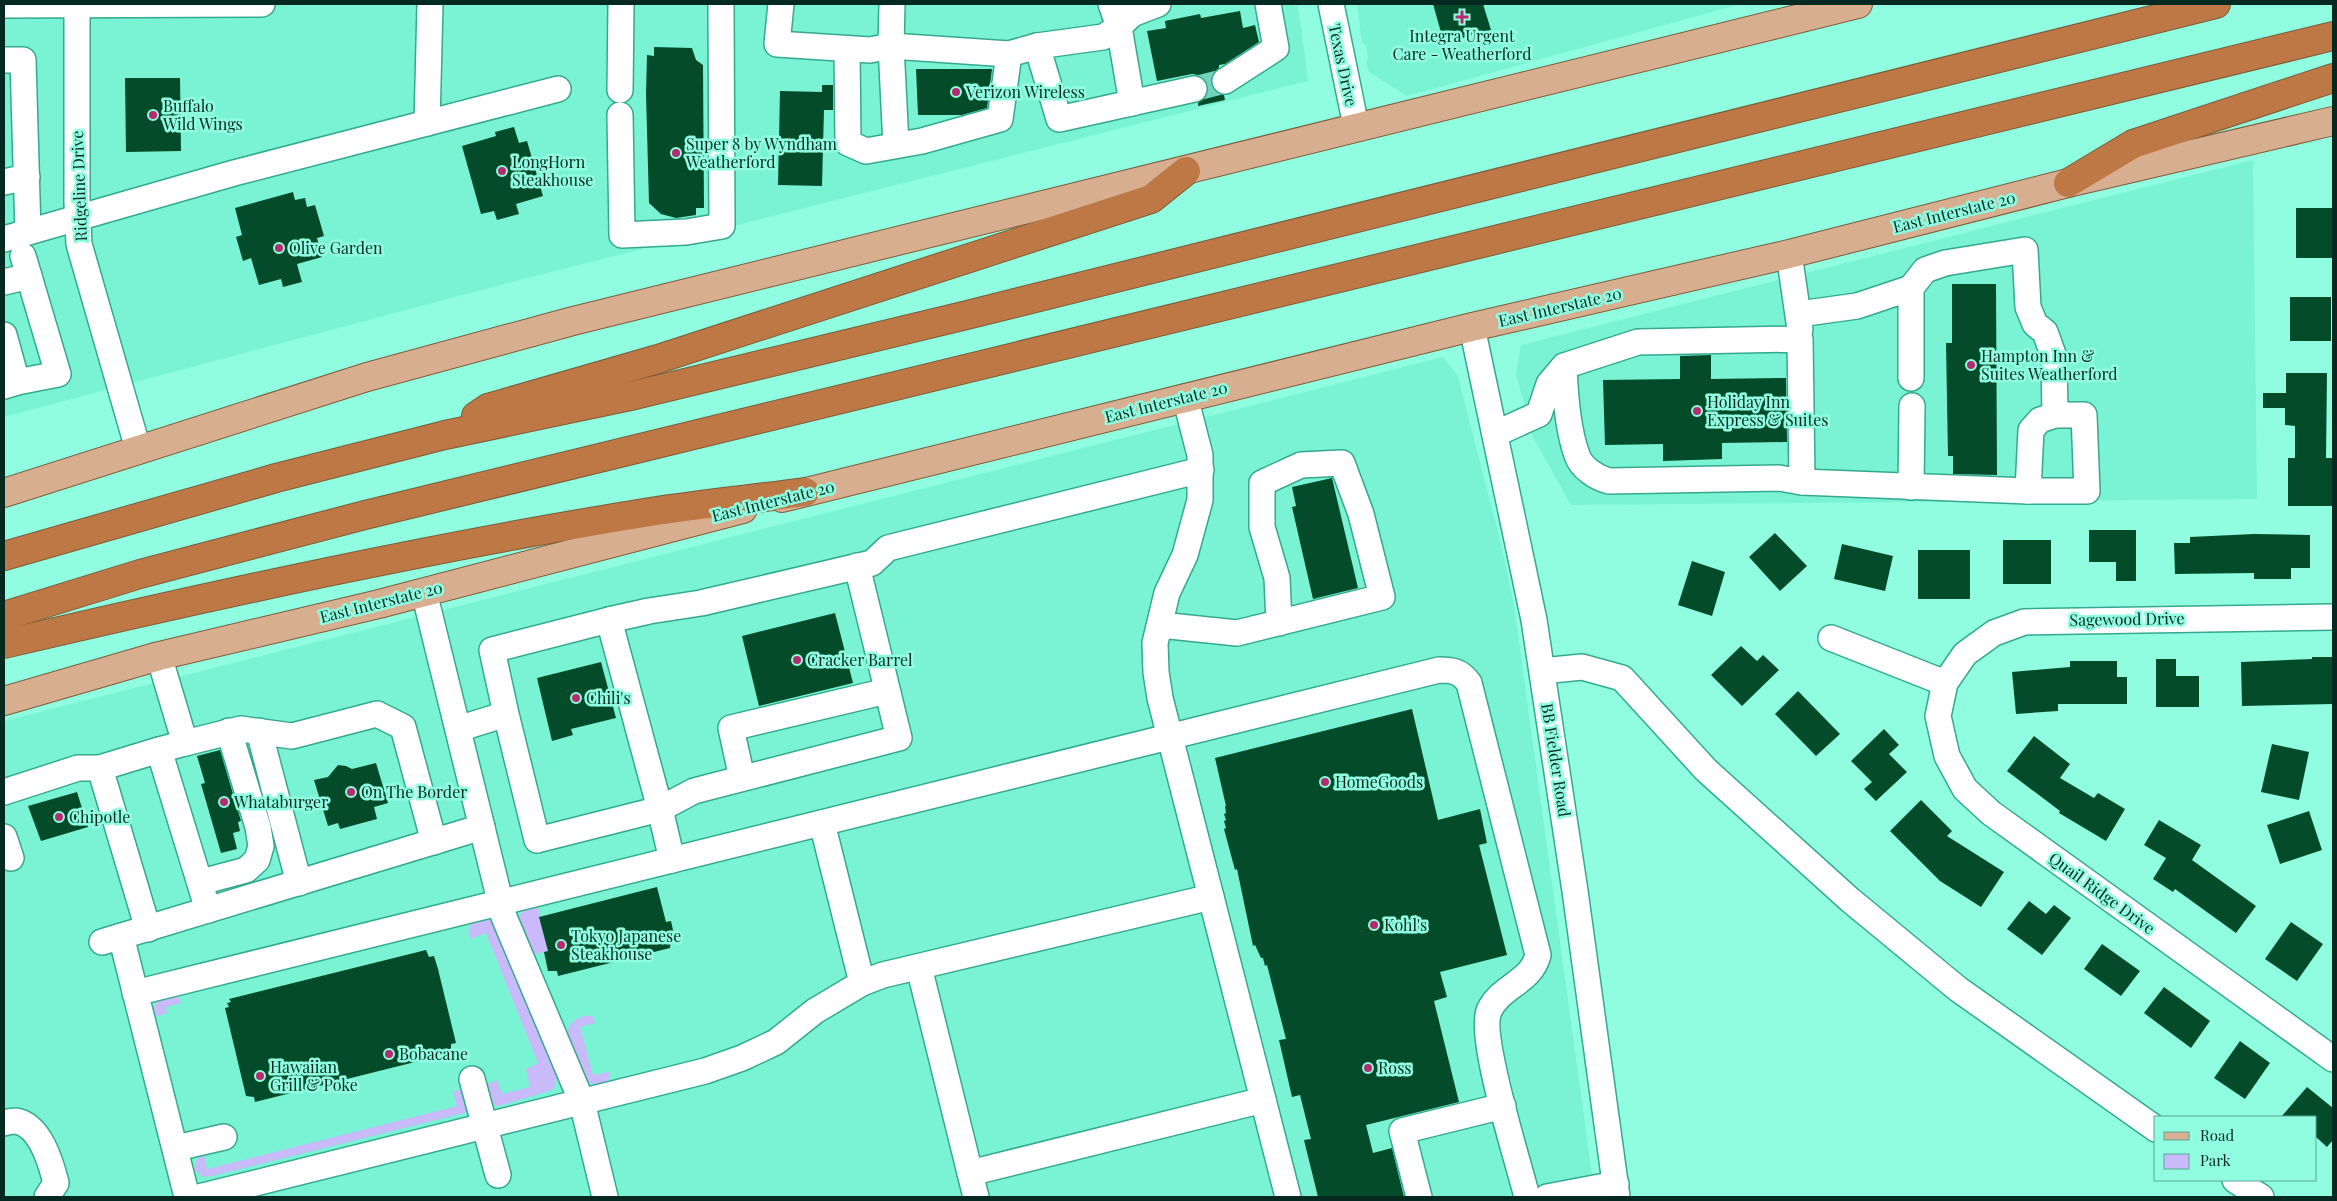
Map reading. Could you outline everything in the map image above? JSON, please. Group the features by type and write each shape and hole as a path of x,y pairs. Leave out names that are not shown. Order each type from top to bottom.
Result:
{"highway":[{"path":"4,556 276,478 445,435 635,395 967,315 2216,4"},
{"path":"4,616 140,574 365,515 2333,36"},
{"path":"2068,183 2133,144 2333,78"},
{"path":"445,435 488,408 658,359 1151,199 1186,171"},
{"path":"4,644 200,598 396,558 651,512 804,492"}],"main road":[{"path":"4,493 368,377 573,321 1186,171 1356,126 1858,4"},
{"name":"East Interstate 20","path":"4,701 159,656 424,592 804,492 1185,397 1789,254 2068,183 2333,122"}],"street":[{"name":"Ridgeline Drive","path":"77,4 78,218 80,244 138,449"},
{"path":"4,5 262,4"},
{"path":"427,123 430,4"},
{"path":"621,4 622,235 686,232 722,226 721,4"},
{"path":"781,4 777,44 870,50 891,46 1009,54 1037,46 1103,37 1119,27 1132,14 1158,4"},
{"path":"892,4 891,46 896,146"},
{"path":"1111,4 1119,27 1132,103"},
{"path":"1225,81 1276,48 1268,4"},
{"name":"Texas Drive","path":"1331,4 1356,126"},
{"path":"1037,46 1059,119 1194,89"},
{"path":"847,48 848,143 866,150 922,141 1000,119 1009,54"},
{"path":"4,60 23,60 15,180 17,250 58,374 10,384 4,335"},
{"path":"4,282 17,250 78,218 234,173 558,89"},
{"path":"1799,314 1857,306 1911,288 1925,270 1945,263 2025,250 2028,307 2035,324 2045,332 2054,357 2055,415"},
{"path":"1789,254 1799,314 1802,482"},
{"path":"1911,288 1911,378"},
{"name":"BB Fielder Road","path":"1472,328 1524,568 1542,671 1575,891 1616,1190"},
{"path":"1495,434 1539,414 1549,384 1564,366 1638,342 1800,339"},
{"path":"1564,366 1565,395 1577,457 1596,478 1609,481 1779,478 1802,482 1911,487 2028,491 2086,491 2084,415 2055,415 2040,420 2031,430 2028,491"},
{"path":"1185,397 1196,434 1201,470 1200,500 1194,528 1185,555 1167,593 1155,643 1156,672 1170,736 1288,1197"},
{"path":"1911,487 1912,406"},
{"path":"1160,625 1236,633 1279,623 1382,597 1361,514 1342,463 1301,464 1262,483 1262,527 1277,578 1279,623"},
{"path":"857,566 899,738 694,791 660,808 537,840 492,650 649,610 701,603 857,566 872,563 888,548 1201,470"},
{"path":"424,592 504,917 582,1102 605,1197"},
{"name":"Sagewood Drive","path":"1945,683 1965,654 1994,632 2024,622 2333,617"},
{"path":"609,620 660,808 672,860"},
{"path":"1831,638 1945,683"},
{"path":"159,656 185,742"},
{"path":"1542,671 1582,667 1622,678 1706,770 1849,899 1958,989 2154,1128"},
{"path":"135,993 1439,670 1454,670 1463,675 1469,683 1538,955 1536,966 1529,975 1498,998 1489,1012 1487,1024 1488,1047 1527,1197"},
{"name":"Quail Ridge Drive","path":"1945,683 1938,716 1947,756 1965,789 1990,813 2333,1059"},
{"path":"742,778 731,728 888,691"},
{"path":"4,792 78,768 100,768 185,742 230,731 241,729 292,736 377,714 403,727 434,842"},
{"path":"458,729 506,714"},
{"path":"201,882 246,870 257,860 261,846 258,827 230,731"},
{"path":"259,731 299,883"},
{"path":"159,750 201,882 208,910"},
{"path":"100,768 148,929"},
{"path":"822,823 862,983"},
{"path":"187,1197 135,993 112,939 482,827"},
{"path":"200,1197 705,1071 742,1058 776,1042 815,1011 862,983 883,975 1211,897"},
{"path":"919,967 976,1197"},
{"path":"472,1078 498,1175"},
{"path":"970,1173 1263,1100"},
{"path":"1419,1197 1402,1130 1503,1106"},
{"path":"4,1123 16,1121 33,1130 51,1165 56,1183 47,1197"},
{"path":"176,1148 224,1137"},
{"path":"2236,1181 2262,1197"},
{"path":"1547,1197 1616,1190"}],"shaded area":[{"path":"4,4 1298,4 1308,81 504,284 4,417"},
{"path":"1357,4 1741,4 1407,96 1369,72 1366,63 1368,58 1366,45 1362,43"},
{"path":"2253,160 2257,499 1571,505 1533,437 1516,374 1521,345"},
{"path":"1443,357 1458,376 1502,548 1514,605 1595,1197 4,1197 4,721"}],"green space":[{"path":"537,903 548,951 532,955 518,916 528,907"},
{"path":"483,917 489,919 495,926 557,1076 556,1084 552,1090 499,1106 492,1105 487,1094 488,1084 497,1080 502,1094 530,1087 526,1069 538,1063 486,933 470,939 469,928 475,921"},
{"path":"177,994 181,1003 166,1007 167,1013 155,1017 154,1007 159,999"},
{"path":"588,1015 593,1017 595,1023 580,1027 593,1075 609,1072 607,1082 597,1085 587,1082 567,1036 569,1027 573,1022"},
{"path":"453,1091 465,1091 468,1109 464,1113 212,1176 204,1177 194,1170 197,1159 204,1155 207,1169 457,1106"}],"building":[{"name":"Integra Urgent Care - Weatherford","path":"1433,4 1483,4 1491,30 1444,43"},
{"path":"1240,11 1243,28 1255,25 1259,42 1225,64 1219,65 1219,68 1212,74 1213,88 1218,94 1224,95 1225,100 1198,106 1198,103 1208,94 1208,86 1204,79 1198,75 1192,74 1157,81 1147,31 1166,28 1165,21 1200,14 1201,18"},
{"name":"Super 8 by Wyndham Weatherford","path":"654,47 692,48 696,60 703,65 704,208 696,208 696,215 676,218 661,214 649,203 646,94 647,55 654,56"},
{"name":"Verizon Wireless","path":"916,69 992,69 987,108 962,115 918,115"},
{"name":"Buffalo Wild Wings","path":"125,78 180,78 181,151 126,152"},
{"path":"822,85 833,85 833,110 824,110 822,186 778,185 780,91 822,92"},
{"name":"LongHorn Steakhouse","path":"514,127 519,143 527,141 543,196 516,204 519,214 497,220 494,211 481,214 462,146 496,136 495,132"},
{"name":"Olive Garden","path":"293,192 295,200 305,198 307,207 315,205 324,236 317,238 322,257 297,264 302,282 283,287 281,279 259,285 251,258 243,261 236,237 242,235 235,208"},
{"path":"2296,208 2333,208 2333,258 2296,258"},
{"name":"Hampton Inn & Suites Weatherford","path":"1952,284 1996,284 1997,475 1953,474 1953,456 1948,456 1946,343 1952,343"},
{"path":"2290,297 2331,297 2331,341 2290,341"},
{"name":"Holiday Inn Express & Suites","path":"1711,355 1711,379 1786,378 1787,442 1722,443 1722,459 1663,461 1663,444 1605,445 1603,380 1680,379 1680,356"},
{"path":"2286,373 2327,373 2326,458 2332,458 2332,506 2288,506 2288,458 2295,458 2295,426 2285,425 2285,408 2263,408 2263,393 2286,393"},
{"path":"1332,478 1358,588 1313,599 1292,507 1296,506 1292,487"},
{"path":"2089,530 2136,530 2136,581 2116,581 2116,562 2089,562"},
{"path":"1775,533 1807,566 1780,591 1749,557"},
{"path":"2254,534 2310,535 2310,568 2291,568 2291,579 2254,579 2254,573 2175,574 2174,543 2190,543 2190,537"},
{"path":"2003,540 2051,540 2051,584 2003,584"},
{"path":"1842,544 1893,556 1885,591 1834,579"},
{"path":"1918,550 1970,550 1970,599 1918,599"},
{"path":"1692,561 1725,572 1712,616 1678,605"},
{"name":"Cracker Barrel","path":"835,613 853,683 759,706 742,636"},
{"path":"1741,646 1757,661 1763,655 1779,670 1742,706 1711,675"},
{"path":"2312,657 2333,657 2333,704 2242,706 2241,662 2312,659"},
{"path":"2156,659 2176,659 2176,676 2199,676 2199,707 2156,707"},
{"path":"2070,661 2117,661 2117,677 2127,677 2127,704 2058,704 2058,711 2016,714 2012,672 2070,667"},
{"name":"Chili's","path":"601,662 616,718 571,729 573,735 552,741 537,678"},
{"path":"1798,691 1840,734 1816,756 1775,714"},
{"path":"1412,709 1438,820 1480,809 1487,843 1479,845 1507,955 1440,972 1447,997 1434,1001 1459,1102 1366,1125 1373,1153 1392,1148 1404,1197 1318,1197 1304,1140 1311,1139 1300,1095 1292,1097 1279,1040 1286,1039 1267,965 1265,966 1263,958 1261,958 1255,945 1253,946 1237,869 1235,870 1224,829 1226,828 1224,814 1226,813 1226,806 1215,758"},
{"path":"1884,729 1899,745 1889,754 1907,772 1876,801 1864,789 1872,782 1851,761"},
{"path":"2034,736 2070,764 2060,778 2094,798 2098,793 2125,809 2106,841 2059,813 2060,811 2007,771"},
{"path":"2272,744 2309,752 2299,800 2261,792"},
{"name":"Whataburger","path":"220,750 241,821 238,822 240,831 233,833 237,849 221,853 201,784 205,783 197,756"},
{"name":"On The Border","path":"376,763 388,803 374,807 377,819 340,829 338,823 328,826 314,780 328,777 338,765 352,769"},
{"name":"Chipotle","path":"77,792 88,827 41,841 28,806"},
{"path":"1921,800 1952,831 1947,836 2004,872 1981,907 1940,881 1890,831"},
{"path":"2309,811 2322,850 2280,864 2267,825"},
{"path":"2159,820 2201,845 2192,860 2256,906 2236,933 2175,889 2173,892 2153,879 2166,858 2144,845"},
{"path":"657,887 666,922 671,921 675,939 671,940 670,948 558,976 557,971 548,971 544,952 548,951 539,917"},
{"path":"2029,901 2046,914 2054,905 2071,918 2042,955 2007,929"},
{"path":"2291,922 2323,944 2297,981 2265,959"},
{"path":"2102,944 2140,971 2121,996 2084,969"},
{"path":"426,950 429,957 434,956 456,1043 451,1044 451,1053 255,1102 254,1097 246,1096 225,1008 229,1007 227,1003 231,1002 229,999"},
{"path":"2164,987 2210,1021 2191,1048 2144,1013"},
{"path":"2240,1041 2270,1063 2245,1099 2214,1078"},
{"path":"2307,1087 2333,1108 2333,1140 2327,1147 2317,1138 2317,1116 2282,1116"}],"tunnel":[{"path":"1194,89 1225,81"}],"place":[{"name":"Integra Urgent Care - Weatherford","path":"1462,17"},
{"name":"Verizon Wireless","path":"956,92"},
{"name":"Buffalo Wild Wings","path":"153,115"},
{"name":"Super 8 by Wyndham Weatherford","path":"676,153"},
{"name":"LongHorn Steakhouse","path":"502,171"},
{"name":"Olive Garden","path":"279,248"},
{"name":"Hampton Inn & Suites Weatherford","path":"1971,365"},
{"name":"Holiday Inn Express & Suites","path":"1697,411"},
{"name":"Cracker Barrel","path":"797,660"},
{"name":"Chili's","path":"576,698"},
{"name":"HomeGoods","path":"1325,782"},
{"name":"On The Border","path":"351,792"},
{"name":"Whataburger","path":"224,802"},
{"name":"Chipotle","path":"59,817"},
{"name":"Kohl's","path":"1374,925"},
{"name":"Tokyo Japanese Steakhouse","path":"561,945"},
{"name":"Bobacane","path":"389,1054"},
{"name":"Ross","path":"1368,1068"},
{"name":"Hawaiian Grill & Poke","path":"260,1076"}]}
